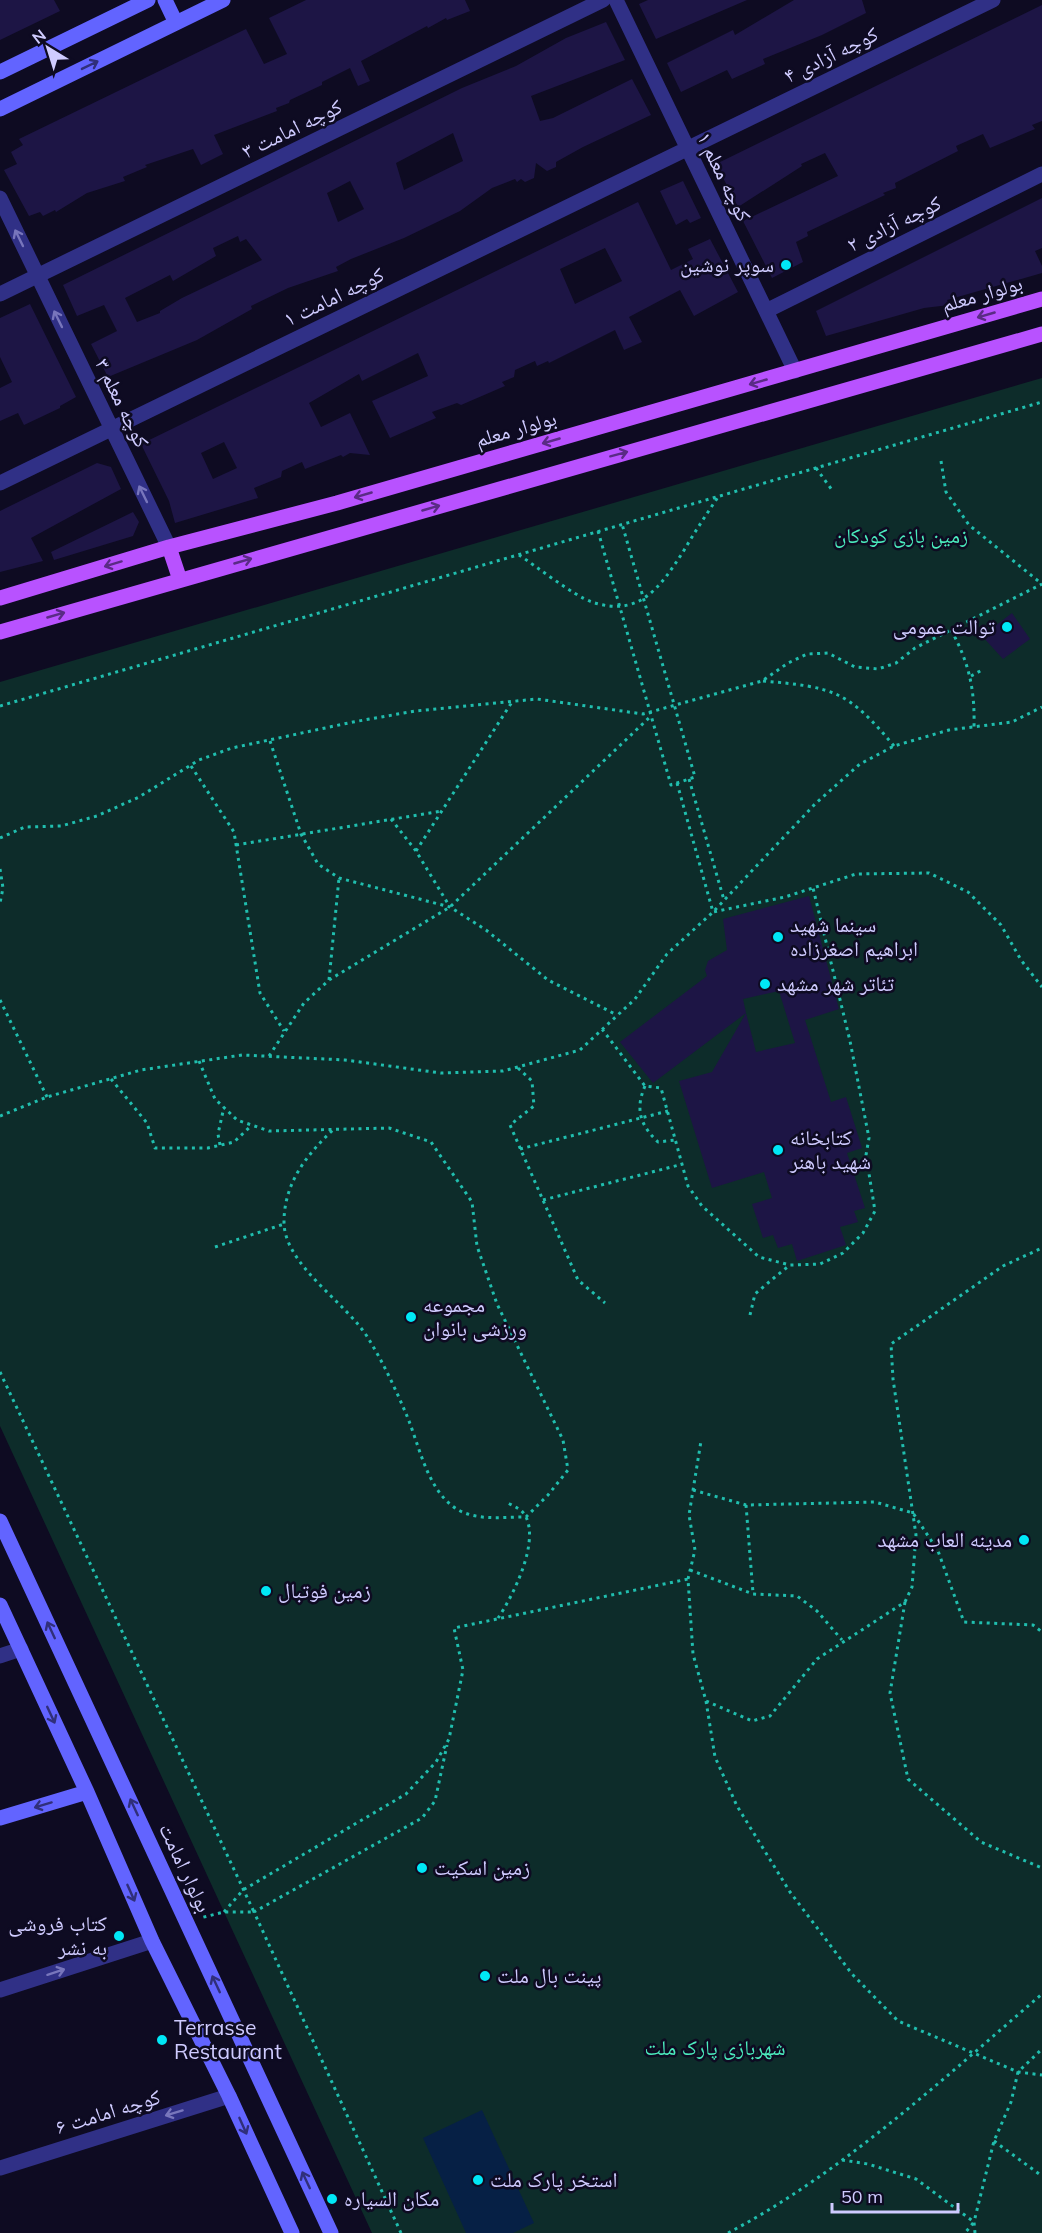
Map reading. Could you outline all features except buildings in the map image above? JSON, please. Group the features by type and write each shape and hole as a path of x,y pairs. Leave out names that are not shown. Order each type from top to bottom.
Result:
{"main road":[{"path":"0,72 148,0"},
{"path":"165,0 176,23"},
{"path":"0,109 223,0"},
{"name":"بولوار معلم","path":"0,598 169,547 348,500 1042,298"},
{"path":"0,632 1042,334"},
{"path":"169,547 180,580"},
{"name":"بولوار امامت","path":"0,1521 331,2233"},
{"path":"0,1605 87,1792 152,1941 229,2096 292,2233"},
{"path":"0,1818 87,1792"}],"street":[{"name":"کوچه امامت ۳","path":"0,294 603,0"},
{"name":"کوچه معلم ۱","path":"616,0 795,371"},
{"name":"کوچه آزادی ۴","path":"687,148 993,0"},
{"name":"کوچه امامت ۱","path":"0,483 687,148"},
{"name":"کوچه آزادی ۲","path":"766,311 1042,174"},
{"name":"کوچه معلم ۳","path":"0,198 169,547"},
{"path":"0,1656 21,1649"},
{"path":"0,1990 152,1941"},
{"name":"کوچه امامت ۶","path":"0,2168 229,2096"}],"path":[{"path":"0,706 1042,402"},
{"path":"941,461 946,492 969,525 1042,584"},
{"path":"816,468 832,490"},
{"path":"519,555 591,602 620,607 644,599 662,583 719,496"},
{"path":"598,531 671,784 677,783 695,777 622,524"},
{"path":"1038,592 1042,584"},
{"path":"0,838 25,827 61,826 97,816 139,797 190,766 232,748 353,722 416,711 537,699 651,714 674,705 762,681 788,663 807,654 828,653 855,667 878,669 896,663 915,648 1042,584"},
{"path":"951,630 969,666 975,701 974,727"},
{"path":"971,676 984,669"},
{"path":"762,681 812,685 839,694 865,711 894,746"},
{"path":"416,851 512,702"},
{"path":"0,1116 46,1098 141,1070 242,1055 345,1060 441,1073 503,1071 580,1050 601,1028 635,999 667,954 713,912 816,803 860,765 894,746 949,730 1012,722 1042,707"},
{"path":"269,1056 304,1004 329,980 450,907 651,714"},
{"path":"270,741 301,834 318,864 339,878 450,907 486,930 548,980 617,1015"},
{"path":"190,766 234,832 260,993 284,1031"},
{"path":"689,779 724,900"},
{"path":"677,783 713,912"},
{"path":"236,845 442,811"},
{"path":"391,819 416,851 450,907"},
{"path":"0,869 3,888 0,903"},
{"path":"713,912 785,897 856,874 929,873 968,892 1001,925 1021,960 1042,987"},
{"path":"329,980 339,878"},
{"path":"601,1028 645,1086 661,1088 688,1186 702,1206 734,1237 759,1257 790,1265 820,1264 843,1253 863,1233 874,1212 866,1155 869,1138 855,1062 813,888"},
{"path":"0,1000 46,1098"},
{"path":"199,1061 215,1099 237,1120 269,1131 334,1129 389,1128 431,1142 472,1202 477,1246 497,1304 563,1440 568,1470 526,1517 471,1516 443,1497 424,1462 407,1416 368,1338 337,1299 311,1276 293,1249 284,1224 287,1199 299,1169 334,1129"},
{"path":"518,1067 532,1082 534,1106 510,1125 578,1280 605,1303"},
{"path":"111,1079 147,1123 155,1148 208,1149 234,1142 252,1125"},
{"path":"645,1086 639,1101 640,1119 645,1130 658,1142 676,1140"},
{"path":"220,1145 218,1134 224,1107"},
{"path":"520,1149 668,1111"},
{"path":"543,1200 683,1164"},
{"path":"215,1246 284,1224"},
{"path":"1042,1248 1003,1266 891,1344 893,1379 916,1535 912,1560 912,1587 905,1602 890,1693 908,1779 981,1842 1042,1869"},
{"path":"750,1315 755,1294 790,1265"},
{"path":"0,1372 254,1912 401,2233"},
{"path":"701,1440 689,1515 695,1550 688,1579 693,1654 706,1701 716,1757 736,1806 797,1901 852,1974 898,2021 1018,2072 1042,2075"},
{"path":"693,1490 746,1505 875,1502 913,1513 938,1551 964,1622 1033,1625 1042,1632"},
{"path":"498,1618 519,1583 528,1539 526,1517 519,1509 508,1503"},
{"path":"746,1505 753,1593"},
{"path":"690,1570 753,1593 797,1596 817,1611 842,1641"},
{"path":"187,1921 224,1912 254,1912 423,1818 435,1801 463,1670 454,1628 688,1579"},
{"path":"706,1701 752,1721 770,1716 817,1659 905,1602"},
{"path":"224,1912 243,1890 406,1794 436,1762 449,1739"},
{"path":"728,2233 767,2213 842,2160 1042,1994"},
{"path":"975,2233 974,2222 994,2141 1011,2102 1018,2072 1042,2049"},
{"path":"994,2141 1042,2176"},
{"path":"842,2160 868,2164 916,2179 974,2222"},
{"path":"965,2233 974,2222"}],"green space":[{"path":"1042,378 1042,2233 372,2233 0,1426 0,682"}],"water":[{"name":"استخر پارک ملت","path":"482,2110 534,2223 513,2233 466,2233 423,2138"}],"place":[{"name":"سوپر نوشین","path":"786,265"},
{"name":"توالت عمومی","path":"1007,627"},
{"name":"سینما شهید ابراهیم اصغرزاده","path":"778,937"},
{"name":"تئاتر شهر مشهد","path":"765,984"},
{"name":"کتابخانه شهید باهنر","path":"778,1150"},
{"name":"مجموعه ورزشی بانوان","path":"411,1317"},
{"name":"مدينه العاب مشهد","path":"1024,1540"},
{"name":"زمین فوتبال","path":"266,1591"},
{"name":"زمین اسکیت","path":"422,1868"},
{"name":"کتاب فروشی به نشر","path":"119,1936"},
{"name":"پینت بال ملت","path":"485,1976"},
{"name":"Terrasse Restaurant","path":"162,2040"},
{"name":"استخر پارک ملت","path":"478,2180"},
{"name":"مکان السیاره","path":"332,2199"}],"park label":[{"name":"زمین بازی کودکان","path":"901,536"},
{"name":"شهربازی پارک ملت","path":"715,2048"}]}
